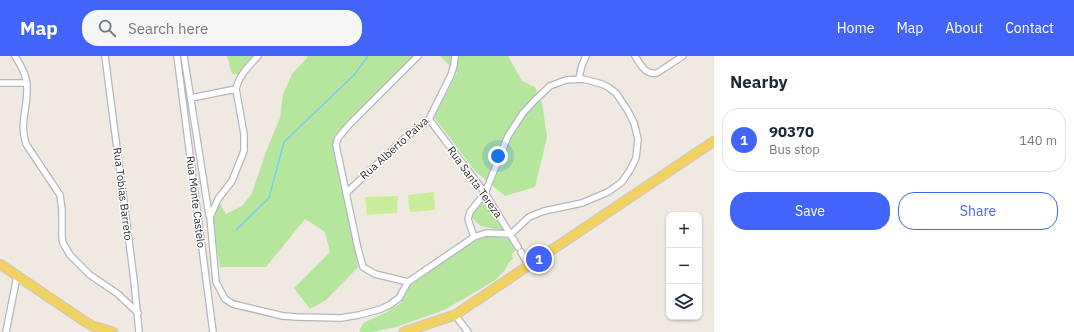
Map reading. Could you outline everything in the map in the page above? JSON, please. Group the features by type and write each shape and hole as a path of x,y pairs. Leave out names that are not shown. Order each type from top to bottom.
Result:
{"main road":[{"path":"404,332 455,315 714,141"},
{"path":"0,264 93,329 113,332"}],"street":[{"path":"15,56 23,70 27,83 27,96 22,124 24,137 26,144 60,195 62,210 62,237 66,250 90,275 118,294 138,314"},
{"name":"Rua Tobias Barreto","path":"105,56 138,314 139,332"},
{"name":"Rua Monte Castelo","path":"177,56 213,332"},
{"path":"184,56 210,217 216,282 225,299 233,304 283,316 341,318 359,316 381,308 391,304 399,298 408,282 474,237 486,233 511,234 529,217 544,211 582,203 608,192 622,182 630,170 636,158 638,139 634,123 628,110 616,93 602,84 579,78 566,80 550,86 523,113 508,136 485,193 469,216 469,222 474,237"},
{"path":"210,217 214,205 232,180 244,150 244,134 236,89 237,82 258,56"},
{"path":"408,282 375,274 363,267 336,145 338,138 353,120 418,56"},
{"name":"Rua Alberto Paiva","path":"346,193 406,137 429,119 451,75 455,56"},
{"path":"579,78 586,56"},
{"path":"635,56 644,69 653,74 657,73 683,56"},
{"path":"0,83 27,83"},
{"path":"191,98 236,89"},
{"name":"Rua Santa Tereza","path":"429,119 485,193 520,249 528,265"},
{"path":"6,332 17,276"},
{"path":"455,315 468,332"}],"green space":[{"path":"227,56 257,56 240,74 232,74"},
{"path":"307,56 413,56 334,136 358,267 326,300 310,309 294,288 330,252 325,232 305,219 266,267 220,267 212,218 219,202 226,214 242,206 252,193 267,149 280,118 283,94 292,74 307,58"},
{"path":"440,56 508,56 522,81 535,87 542,103 547,137 535,187 505,196 476,172 434,117 457,73"},
{"path":"434,192 435,210 410,212 408,195"},
{"path":"485,195 506,230 504,231 481,226 471,217"},
{"path":"398,196 397,213 367,215 365,197"},
{"path":"485,235 510,239 516,250 512,254 513,259 494,281 444,310 396,327 373,332 359,332 363,323 385,313 401,303 411,285 466,246"}],"waterway":[{"path":"236,230 269,198 284,142 354,75 368,56"}],"place":[{"name":"90370","path":"539,259"}]}
